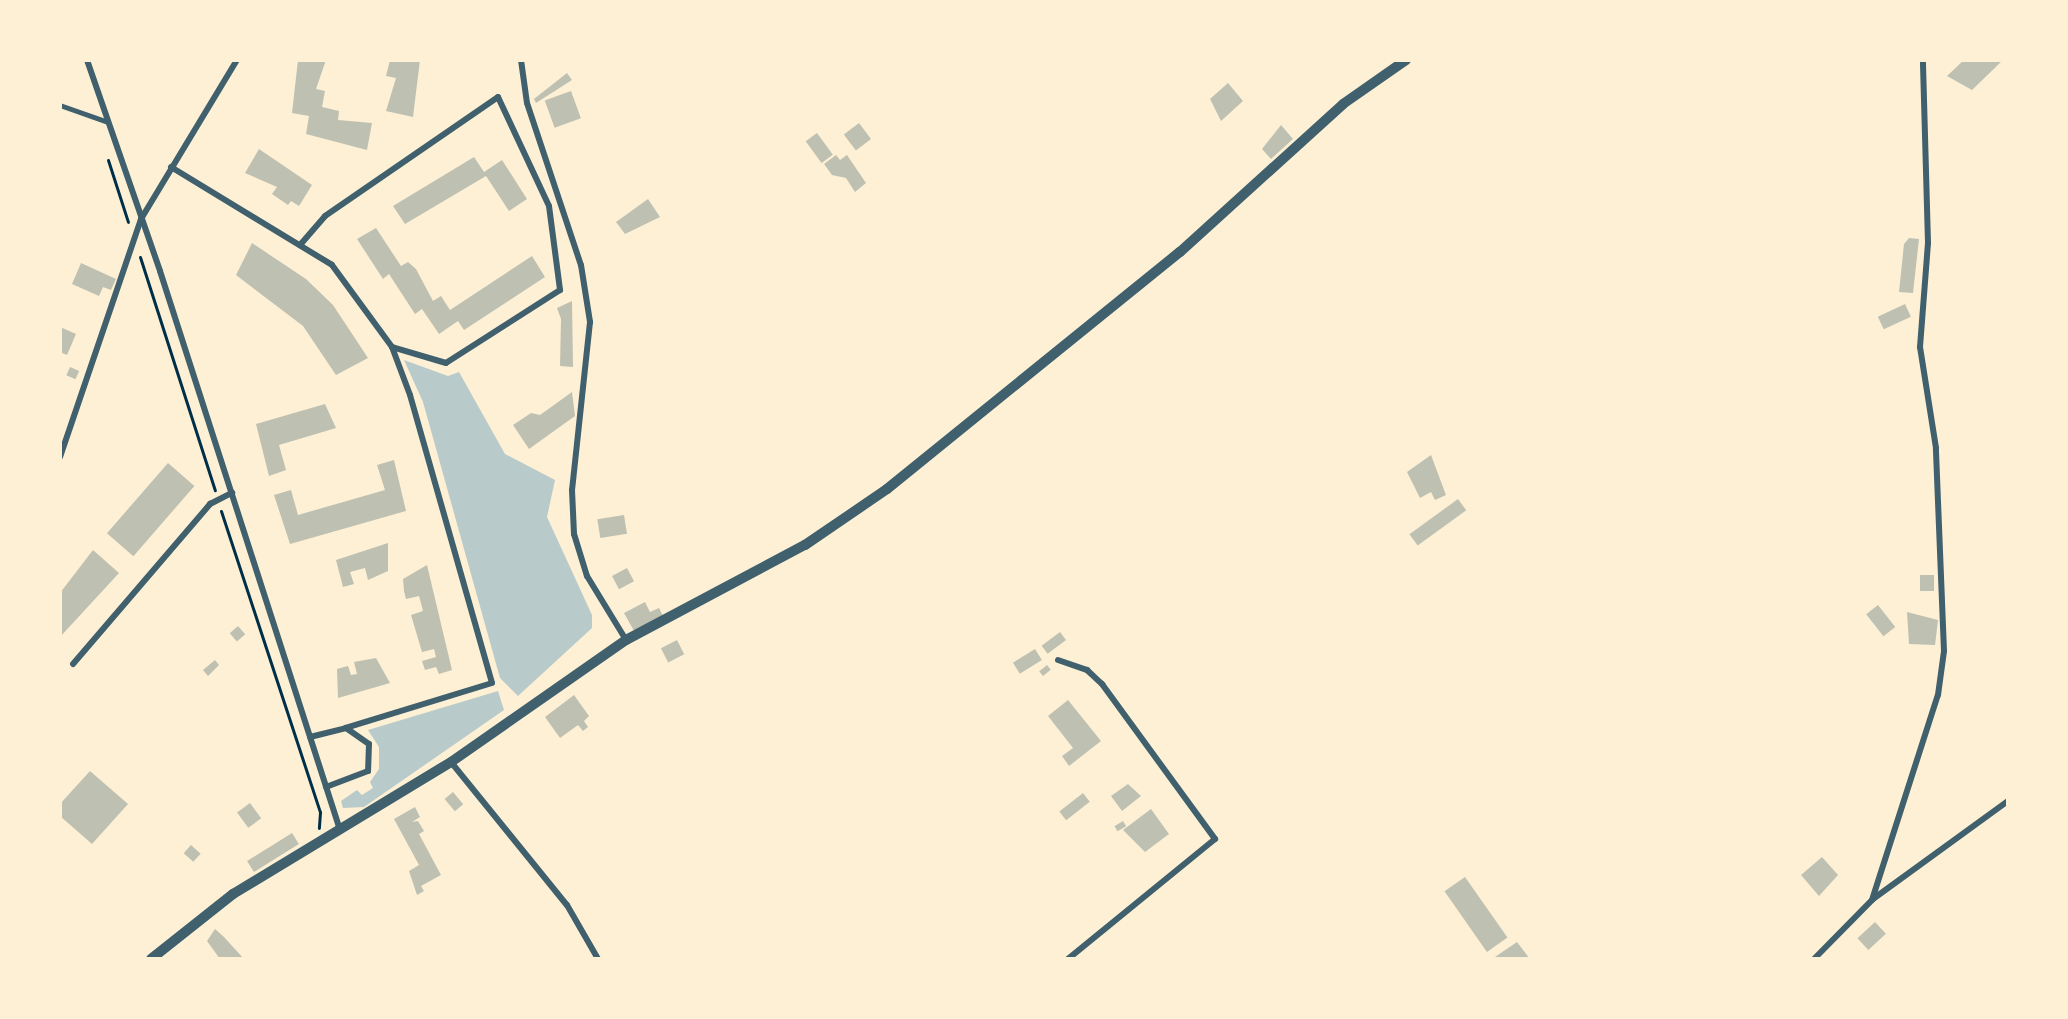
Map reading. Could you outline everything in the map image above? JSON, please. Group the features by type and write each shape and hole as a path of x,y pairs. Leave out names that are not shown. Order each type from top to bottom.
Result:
{"street":[{"path":"87,60 232,493 341,833"},
{"path":"60,457 141,219 237,60"},
{"path":"521,60 527,104 581,265 590,322 572,490 574,534 587,576 626,640"},
{"path":"151,959 233,894 341,833 451,762 626,640 805,545 887,489 1180,252 1343,104 1406,60"},
{"path":"1872,900 1938,695 1944,651 1936,448 1920,347 1928,243 1923,60"},
{"path":"300,245 325,216 498,97 549,206 560,290 446,363 392,347"},
{"path":"171,167 332,265 392,347 492,683 310,737"},
{"path":"73,664 218,500 232,493"},
{"path":"1058,660 1087,670 1102,684 1215,839 1068,959"},
{"path":"326,787 360,778 373,764 369,744 346,728"},
{"path":"451,762 567,904 598,959"},
{"path":"1817,958 1872,900 2008,801"}],"lane":[{"path":"60,105 108,122"}],"path":[{"path":"105,151 320,812 316,847"}],"shaded area":[{"path":"404,360 448,376 459,372 505,454 555,480 547,517 592,615 592,628 518,696 500,678 423,402"},
{"path":"498,691 504,710 364,807 343,808 341,801 357,790 362,795 373,788 370,782 379,769 379,747 368,730"}],"building":[{"path":"298,60 326,60 316,89 325,91 322,107 339,111 338,120 372,123 367,150 306,134 309,116 292,113"},
{"path":"390,60 420,60 413,117 386,111 396,78 386,76"},
{"path":"1964,60 2003,60 1972,90 1947,76"},
{"path":"567,73 572,80 536,103 534,99"},
{"path":"1228,83 1243,101 1221,121 1210,99"},
{"path":"571,91 581,118 555,128 545,101"},
{"path":"859,123 871,139 856,150 844,134"},
{"path":"1281,125 1293,139 1271,159 1262,149"},
{"path":"817,133 833,155 822,163 806,141"},
{"path":"259,149 312,185 299,206 291,201 288,205 272,194 277,187 245,173"},
{"path":"836,155 840,160 847,155 866,183 855,192 846,178 832,175 824,164"},
{"path":"474,157 484,172 502,160 527,199 509,211 486,176 405,224 393,206"},
{"path":"648,199 660,217 625,234 616,222"},
{"path":"376,228 401,266 408,262 416,269 433,301 441,296 450,310 532,256 545,277 464,330 458,321 439,334 422,309 415,314 389,274 383,279 357,239"},
{"path":"1909,238 1919,239 1913,293 1899,292 1904,244"},
{"path":"252,243 306,279 333,305 368,358 336,375 303,326 236,275"},
{"path":"81,263 116,279 111,290 103,287 99,296 72,284"},
{"path":"572,301 573,367 560,366 561,319 557,308"},
{"path":"1905,304 1911,317 1884,329 1878,317"},
{"path":"60,327 76,334 67,355 60,352"},
{"path":"70,367 79,371 75,379 66,375"},
{"path":"572,392 575,416 529,449 513,425 531,413 540,415"},
{"path":"325,404 336,428 279,445 286,470 269,476 256,424"},
{"path":"1431,455 1446,495 1435,500 1431,492 1420,498 1407,472"},
{"path":"394,460 406,511 290,544 274,495 291,490 298,515 385,490 377,465"},
{"path":"168,463 194,486 133,556 107,533"},
{"path":"1458,499 1466,510 1418,546 1409,534"},
{"path":"624,515 627,534 600,538 597,519"},
{"path":"388,543 388,571 368,580 365,568 350,572 354,584 343,587 336,560"},
{"path":"93,550 119,573 60,637 60,593"},
{"path":"427,565 452,670 439,674 436,667 425,670 422,661 436,657 434,649 422,652 411,615 423,611 419,596 406,599 404,591 403,579"},
{"path":"627,568 634,581 619,589 612,576"},
{"path":"1920,575 1934,575 1934,591 1920,591"},
{"path":"645,602 650,612 659,608 663,616 634,631 624,613"},
{"path":"1878,605 1895,627 1883,636 1866,614"},
{"path":"1907,612 1938,620 1935,645 1909,644"},
{"path":"238,626 245,634 237,642 230,633"},
{"path":"1060,632 1066,640 1048,654 1042,646"},
{"path":"677,640 684,654 668,662 661,648"},
{"path":"1035,649 1042,660 1020,674 1013,663"},
{"path":"376,658 390,683 338,698 337,669 348,666 351,675 357,674 354,662"},
{"path":"215,660 219,665 208,676 203,670"},
{"path":"1047,665 1051,670 1043,676 1039,671"},
{"path":"574,695 589,716 584,721 588,727 583,731 578,725 560,738 545,717"},
{"path":"1068,700 1101,741 1069,766 1062,756 1073,748 1048,716"},
{"path":"90,771 128,804 92,844 60,816 60,804"},
{"path":"1128,784 1141,796 1122,811 1111,796"},
{"path":"453,792 463,804 455,811 445,799"},
{"path":"1083,793 1090,802 1066,820 1059,811"},
{"path":"250,803 261,818 248,828 237,812"},
{"path":"415,807 420,817 412,822 418,821 424,831 419,834 441,875 421,886 424,891 417,895 409,871 419,865 394,819"},
{"path":"1151,809 1169,834 1145,852 1123,830"},
{"path":"1123,821 1126,826 1118,831 1114,826"},
{"path":"292,833 299,844 254,872 247,861"},
{"path":"191,845 201,854 193,862 184,853"},
{"path":"1822,857 1838,875 1819,896 1801,875"},
{"path":"1465,877 1507,938 1487,952 1445,891"},
{"path":"1875,922 1886,934 1868,950 1857,938"},
{"path":"215,929 244,959 220,959 207,941"},
{"path":"1517,942 1530,959 1492,959"}]}
